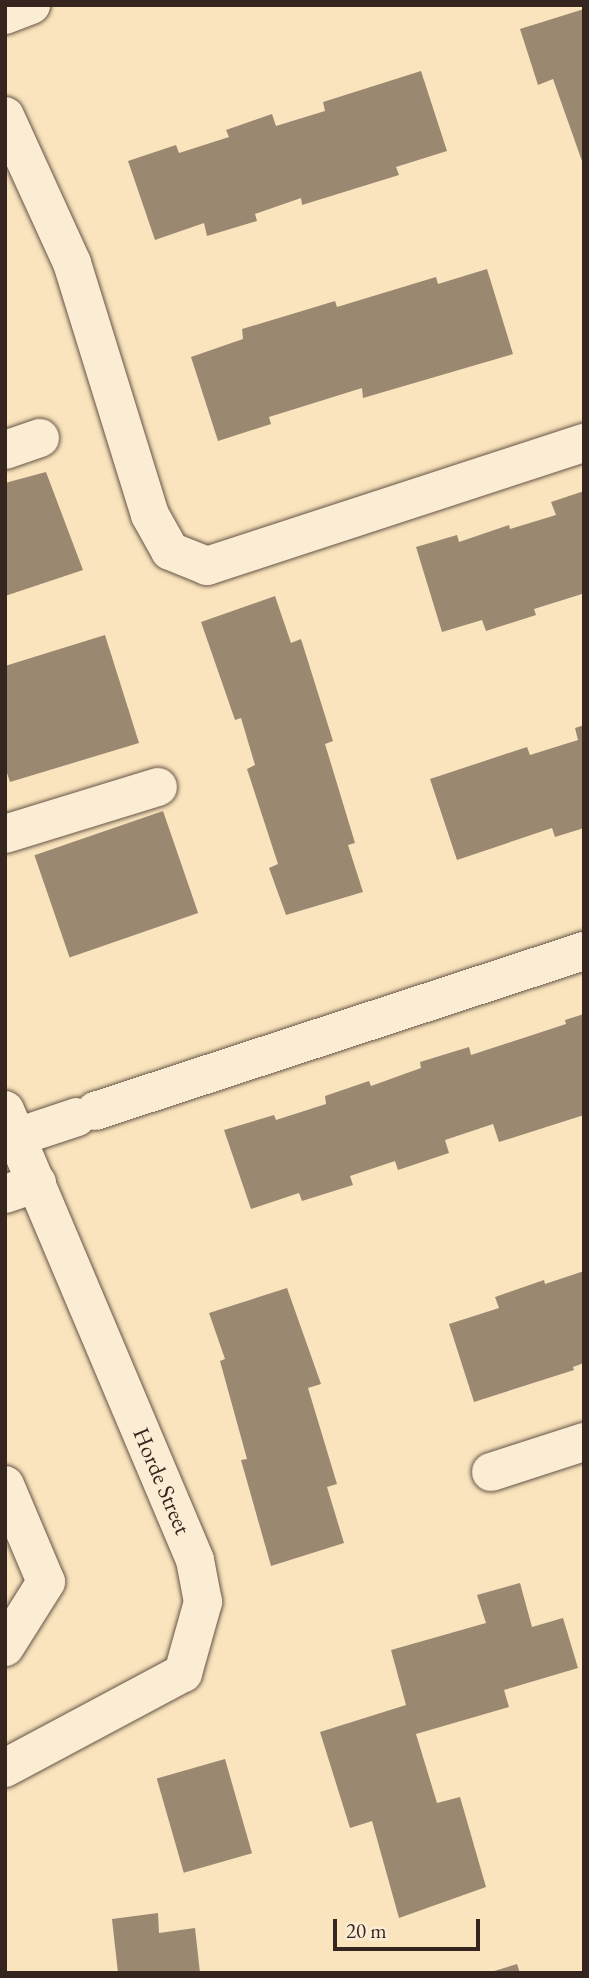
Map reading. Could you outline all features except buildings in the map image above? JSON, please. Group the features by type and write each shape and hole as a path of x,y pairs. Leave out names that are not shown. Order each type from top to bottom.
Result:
{"street":[{"path":"5,15 31,5"},
{"path":"5,116 72,262 150,515 170,551 207,566 584,443"},
{"path":"5,834 158,787"},
{"path":"11,1123 86,1114 584,951"},
{"name":"Horde Street","path":"5,1768 183,1673 203,1602 195,1560 21,1189 11,1123"},
{"path":"491,1472 584,1442"},
{"path":"5,1485 46,1582 5,1647"}]}
